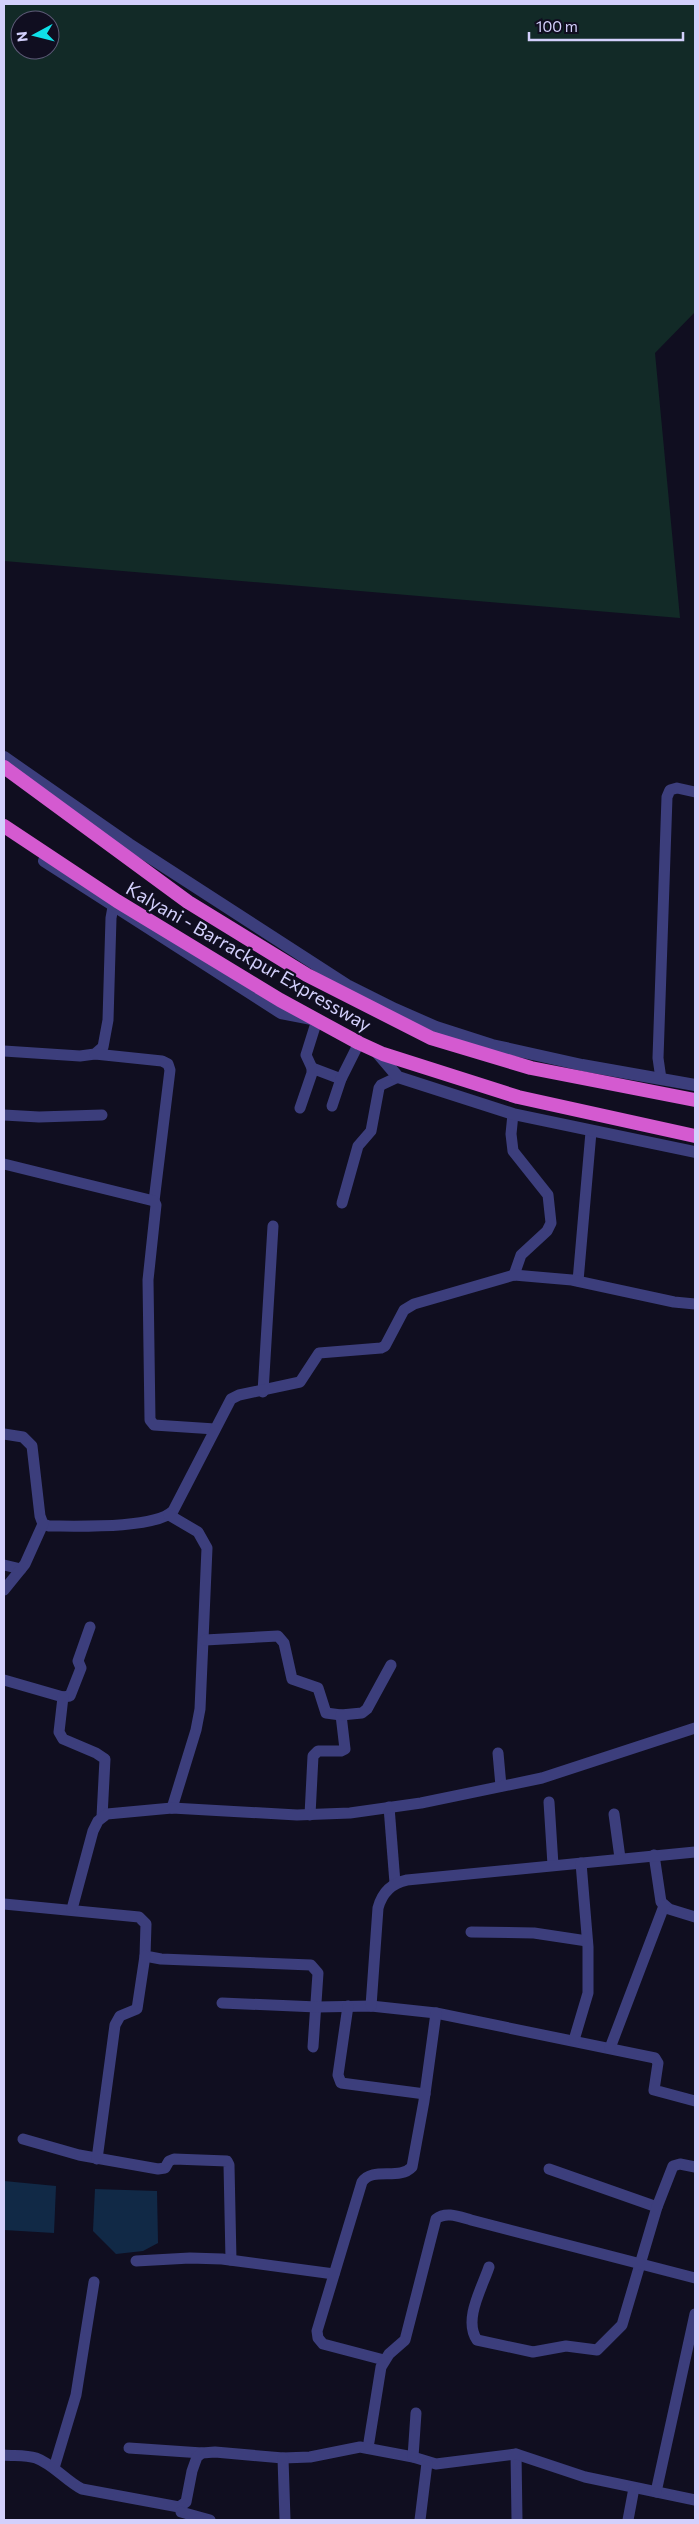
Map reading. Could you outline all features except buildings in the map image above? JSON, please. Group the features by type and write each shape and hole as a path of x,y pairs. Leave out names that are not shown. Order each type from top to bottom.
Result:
{"highway":[{"name":"Kalyani - Barrackpur Expressway","path":"4,767 188,902 307,975 431,1038 531,1068 695,1100"},
{"name":"Kalyani - Barrackpur Expressway","path":"4,826 115,904 359,1043 518,1097 695,1136"}],"street":[{"path":"4,757 129,844 347,985 371,997 436,1026 492,1045 695,1086"},
{"path":"661,1079 658,1058 666,797 670,790 677,788 695,792"},
{"path":"4,834 115,904 107,1029 103,1047 96,1054"},
{"path":"300,1108 312,1068 306,1055 317,1020"},
{"path":"332,1106 341,1079 359,1043"},
{"path":"4,1050 80,1056 96,1054 162,1060 169,1067 154,1201 156,1205 148,1280 150,1420 154,1425 215,1429"},
{"path":"375,1050 398,1077 513,1114 591,1132 695,1152"},
{"path":"312,1068 341,1079"},
{"path":"342,1203 358,1146 371,1131 379,1088 381,1085 398,1077"},
{"path":"513,1114 511,1134 513,1151 548,1195 551,1223 547,1232 521,1254 514,1275"},
{"path":"4,1115 39,1117 102,1115"},
{"path":"578,1281 591,1132"},
{"path":"4,1164 154,1201"},
{"path":"263,1392 273,1226"},
{"path":"169,1515 234,1397 263,1392 300,1382 319,1353 382,1348 385,1346 404,1310 408,1307 514,1275 578,1281 674,1302 695,1304"},
{"path":"4,1434 23,1437 32,1446 40,1516 43,1524 21,1569 4,1590"},
{"path":"43,1524 49,1526 123,1525 169,1515 198,1532 207,1548 205,1640 198,1721 172,1808"},
{"path":"4,1565 21,1569"},
{"path":"4,1680 63,1697 71,1694 81,1668 78,1661 90,1627"},
{"path":"205,1640 278,1636 284,1643 292,1679 318,1688 321,1691 326,1713 341,1715 362,1713 367,1709 390,1665"},
{"path":"63,1697 59,1732 63,1739 96,1753 105,1759 102,1817 90,1841 72,1909"},
{"path":"310,1815 313,1756 320,1750 341,1751 345,1749 341,1715"},
{"path":"102,1817 107,1814 172,1808 274,1816 350,1813 549,1776 695,1728"},
{"path":"498,1753 501,1786"},
{"path":"549,1802 553,1865"},
{"path":"389,1807 395,1883"},
{"path":"614,1814 620,1858"},
{"path":"371,2006 378,1908 384,1893 395,1883 406,1880 695,1852"},
{"path":"610,2048 664,1906 658,1891 654,1855"},
{"path":"574,2040 587,2001 587,1940 582,1863"},
{"path":"4,1904 72,1909 139,1917 146,1924 145,1956 137,2009 120,2016 115,2025 97,2159"},
{"path":"664,1906 695,1917"},
{"path":"471,1932 534,1933 587,1940"},
{"path":"145,1956 161,1959 311,1966 318,1973 313,2047"},
{"path":"222,2003 317,2008 371,2006 436,2013 574,2040 655,2058 658,2063 654,2090 695,2101"},
{"path":"348,2006 338,2075 341,2083 425,2094"},
{"path":"384,2360 323,2344 318,2338 317,2331 365,2177 404,2173 412,2167 425,2094 436,2013"},
{"path":"23,2139 97,2159 158,2169 165,2168 169,2161 174,2159 226,2161 229,2165 232,2260"},
{"path":"489,2267 472,2321 477,2340 539,2353 566,2346 593,2350 600,2348 622,2325 657,2207 673,2166 680,2164 695,2167"},
{"path":"548,2169 657,2207"},
{"path":"368,2448 384,2360 405,2340 436,2219 440,2216 446,2214 471,2220 640,2266 695,2278"},
{"path":"136,2261 190,2258 232,2260 334,2274"},
{"path":"54,2468 76,2395 94,2282"},
{"path":"656,2492 695,2314"},
{"path":"413,2457 416,2413"},
{"path":"129,2448 202,2453 215,2452 282,2458 310,2457 351,2449 368,2448 413,2457 427,2463 436,2464 502,2454 516,2454 585,2477 695,2500"},
{"path":"181,2513 186,2502 195,2462 202,2453"},
{"path":"516,2454 517,2520"},
{"path":"4,2455 37,2458 54,2468 70,2483 88,2491 210,2520"},
{"path":"282,2458 285,2520"},
{"path":"420,2520 427,2463"},
{"path":"628,2520 634,2488"}],"green space":[{"path":"4,4 695,4 695,312 655,353 680,618 4,561"}],"water":[{"path":"4,2181 56,2186 54,2233 4,2230"},
{"path":"95,2189 157,2191 158,2243 143,2251 116,2254 93,2231"}]}
